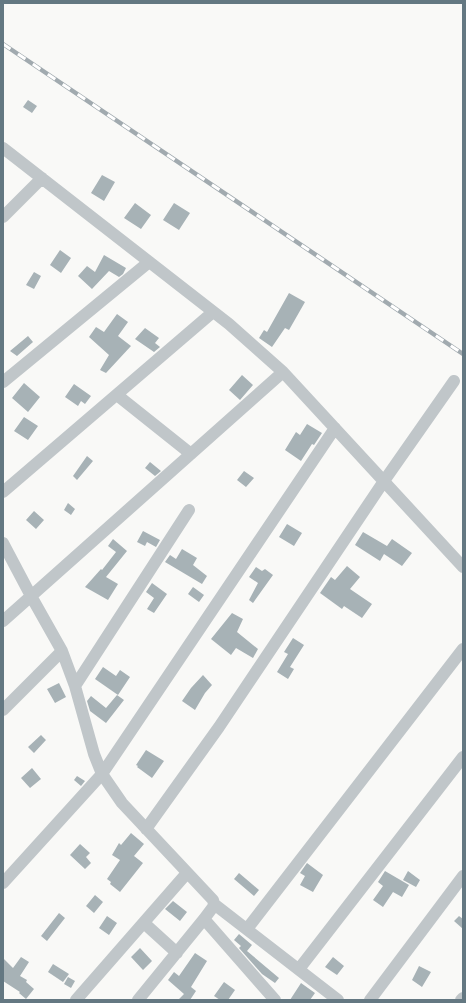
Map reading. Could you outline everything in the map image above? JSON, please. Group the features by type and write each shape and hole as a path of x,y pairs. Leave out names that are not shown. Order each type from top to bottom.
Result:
{"street":[{"path":"3,148 214,312 283,372 463,567"},
{"path":"3,217 42,178"},
{"path":"3,382 149,262"},
{"path":"3,492 214,312"},
{"path":"3,621 283,372"},
{"path":"146,830 223,721 384,481 454,380"},
{"path":"117,394 191,454"},
{"path":"3,883 102,774 335,428"},
{"path":"76,686 189,510"},
{"path":"3,543 62,651 76,686 94,754 102,774 122,803 213,900 214,904 338,1000"},
{"path":"247,929 463,649"},
{"path":"3,710 62,651"},
{"path":"299,969 463,757"},
{"path":"76,1000 187,873"},
{"path":"370,1000 463,876"},
{"path":"138,1000 204,920 214,907 214,904"},
{"path":"204,920 272,999"},
{"path":"144,923 177,953"}],"building":[{"path":"28,100 37,106 32,113 23,107"},
{"path":"102,175 115,182 104,201 91,193"},
{"path":"135,203 151,215 141,229 124,218"},
{"path":"174,203 190,213 179,230 163,220"},
{"path":"60,250 71,258 61,273 50,265"},
{"path":"104,255 126,268 123,274 119,277 109,271 92,289 78,276 87,266 95,272"},
{"path":"34,272 41,276 34,289 26,285"},
{"path":"289,293 305,302 289,330 285,328 272,347 259,338 264,330 267,332"},
{"path":"117,314 128,322 118,336 131,346 106,373 100,370 109,355 89,337 96,327 104,332"},
{"path":"145,328 159,338 155,343 160,347 154,352 135,339"},
{"path":"28,336 33,342 17,356 10,351"},
{"path":"242,375 253,385 240,400 229,390"},
{"path":"24,383 40,397 28,412 12,398"},
{"path":"74,384 91,396 85,404 81,401 78,406 65,397"},
{"path":"24,417 38,426 28,440 14,431"},
{"path":"307,424 322,433 314,445 312,444 301,461 285,450 296,432 300,435"},
{"path":"87,456 93,461 77,480 73,476"},
{"path":"150,462 161,471 155,476 145,468"},
{"path":"244,471 254,478 246,487 237,480"},
{"path":"68,503 75,509 71,515 64,510"},
{"path":"34,511 44,520 36,529 26,520"},
{"path":"287,524 302,533 294,546 279,537"},
{"path":"143,531 160,540 156,547 147,542 145,546 137,542"},
{"path":"363,532 387,546 392,539 412,553 402,566 384,554 380,561 355,545"},
{"path":"113,539 127,551 106,577 118,584 108,600 85,587 101,569 102,570 116,552 108,546"},
{"path":"182,549 197,558 193,565 207,576 202,584 165,562 170,555 176,559"},
{"path":"347,566 360,577 350,589 372,604 362,618 344,606 342,609 320,593 331,577 335,580"},
{"path":"256,567 262,571 265,569 273,575 253,603 249,600 258,583 249,577"},
{"path":"152,583 167,594 154,613 147,609 154,598 146,592"},
{"path":"193,587 204,595 199,602 188,594"},
{"path":"232,613 243,619 237,632 258,649 253,658 236,648 231,655 211,639"},
{"path":"293,638 304,645 290,667 294,669 288,679 277,672 288,654 284,652"},
{"path":"103,667 116,676 120,670 130,677 118,695 95,679"},
{"path":"203,675 212,685 205,693 195,710 182,701"},
{"path":"59,683 66,697 55,703 47,689"},
{"path":"117,695 124,700 106,723 90,711 87,701 91,696 106,708"},
{"path":"41,735 46,740 34,753 28,747"},
{"path":"146,750 164,761 152,778 136,765"},
{"path":"32,768 41,779 30,788 21,778"},
{"path":"77,776 85,781 81,786 74,780"},
{"path":"131,833 144,844 134,856 143,863 120,892 110,884 111,882 107,879 120,860 112,855 119,843 121,845"},
{"path":"80,844 90,853 86,857 91,863 85,869 70,855"},
{"path":"307,863 323,875 313,892 300,885 305,876 300,873"},
{"path":"385,871 409,885 402,897 393,892 383,907 373,900 383,886 378,882"},
{"path":"408,871 420,880 416,887 403,880"},
{"path":"239,873 259,890 254,896 234,879"},
{"path":"95,895 103,902 94,913 86,906"},
{"path":"173,901 187,912 180,921 165,909"},
{"path":"59,913 65,918 47,941 41,936"},
{"path":"107,916 117,923 109,935 99,928"},
{"path":"459,916 463,919 463,929 454,921"},
{"path":"239,934 252,945 247,951 279,978 275,983 262,974 239,948 241,946 234,940"},
{"path":"140,948 152,961 143,970 131,957"},
{"path":"195,953 207,961 191,987 196,991 190,1000 178,1000 184,994 168,980 174,972 179,976"},
{"path":"21,957 29,962 20,976 27,980 26,982 34,989 26,999 19,993 20,992 3,981 3,958 13,968"},
{"path":"333,957 344,966 337,975 325,967"},
{"path":"53,964 69,974 63,982 48,972"},
{"path":"419,966 431,972 422,987 412,980"},
{"path":"68,977 75,981 71,988 64,984"},
{"path":"224,982 235,990 228,1000 220,1000 214,996"},
{"path":"301,983 315,993 310,1000 290,1000"}],"railway":[{"path":"3,44 463,354"}]}
